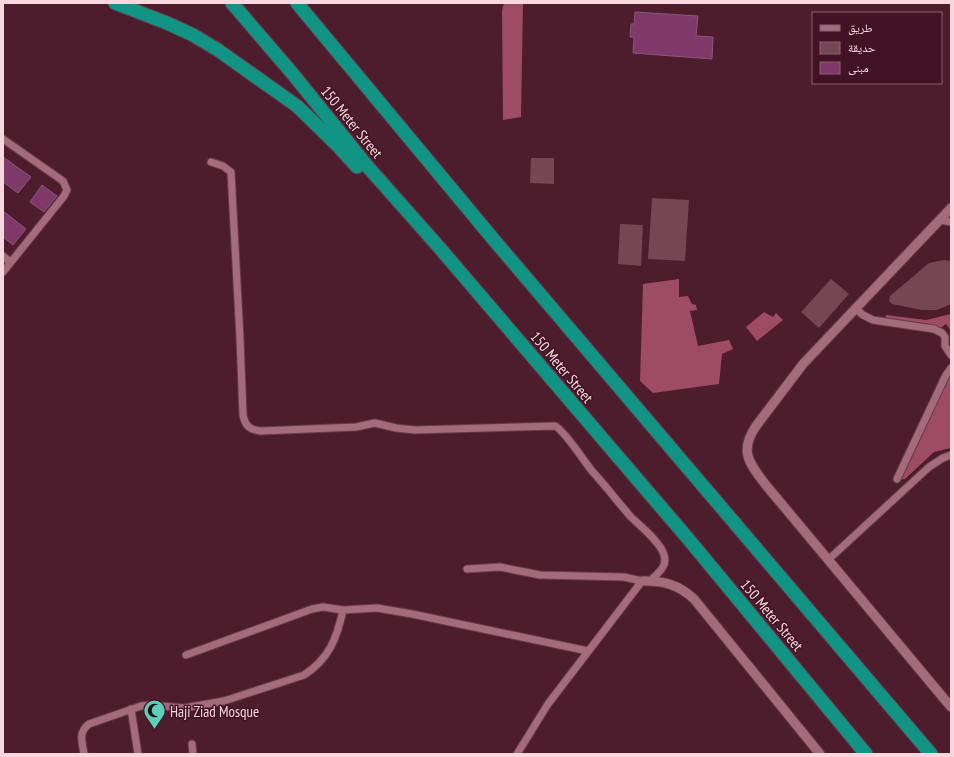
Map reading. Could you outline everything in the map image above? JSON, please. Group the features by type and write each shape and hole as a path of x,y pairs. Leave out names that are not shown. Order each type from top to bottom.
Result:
{"highway":[{"path":"115,3 167,23 194,36 218,50 275,89 297,106 319,127 388,199 438,246"},
{"name":"150 Meter Street","path":"232,3 292,73 368,167 438,246 690,541 866,754"},
{"name":"150 Meter Street","path":"297,3 494,240 931,754"},
{"path":"308,3 337,51"}],"street":[{"path":"3,139 63,181 67,190 64,196 3,272"},
{"path":"211,162 223,166 231,172 243,415 244,423 248,428 261,431 356,427 375,423 408,430 555,426 559,428 630,515 662,549 665,560 664,566 651,580"},
{"path":"951,208 798,370 749,436 747,448 749,460 762,480 951,707"},
{"path":"940,220 951,222"},
{"path":"3,256 10,262"},
{"path":"855,308 863,315 873,320 934,329 942,333 945,338 945,346 951,355"},
{"path":"897,479 946,375 951,368"},
{"path":"828,560 929,467 951,455"},
{"path":"467,569 500,567 540,575 624,577 642,581 651,580 670,584 683,590 694,599 820,754"},
{"path":"517,754 548,704 642,581"},
{"path":"186,654 312,609 323,607 343,610 377,608 405,612 588,652"},
{"path":"84,754 81,735 83,729 89,724 131,709 150,705 184,708 224,701 304,675 320,662 332,646 339,631 343,610"},
{"path":"131,709 138,754"},
{"path":"192,744 193,754"}],"green space":[{"path":"531,158 554,158 554,184 530,183"},
{"path":"652,198 689,200 685,261 648,259"},
{"path":"620,224 643,225 641,266 618,264"},
{"path":"944,260 951,261 951,304 937,310 922,310 892,304 889,301 890,296 929,263"},
{"path":"831,279 849,294 819,328 801,312"}],"shaded area":[{"path":"504,3 523,3 521,117 503,120 502,11"},
{"path":"679,279 679,297 688,296 692,304 696,305 697,310 690,311 698,346 729,340 733,349 722,354 719,384 653,393 640,381 643,284"},
{"path":"764,312 773,317 776,313 783,320 757,341 746,327"},
{"path":"951,314 951,331 946,324 939,329 923,323 885,319 886,315 926,320"},
{"path":"951,374 951,448 934,452 905,479 899,480"}],"building":[{"path":"635,12 698,16 696,36 713,37 712,59 633,53 634,37 630,37 631,24 634,24"},
{"path":"3,157 31,177 18,193 3,182"},
{"path":"42,185 57,196 44,212 30,202"},
{"path":"3,211 26,229 13,245 3,237"}],"place":[{"name":"Haji Ziad Mosque","path":"154,730"}]}
